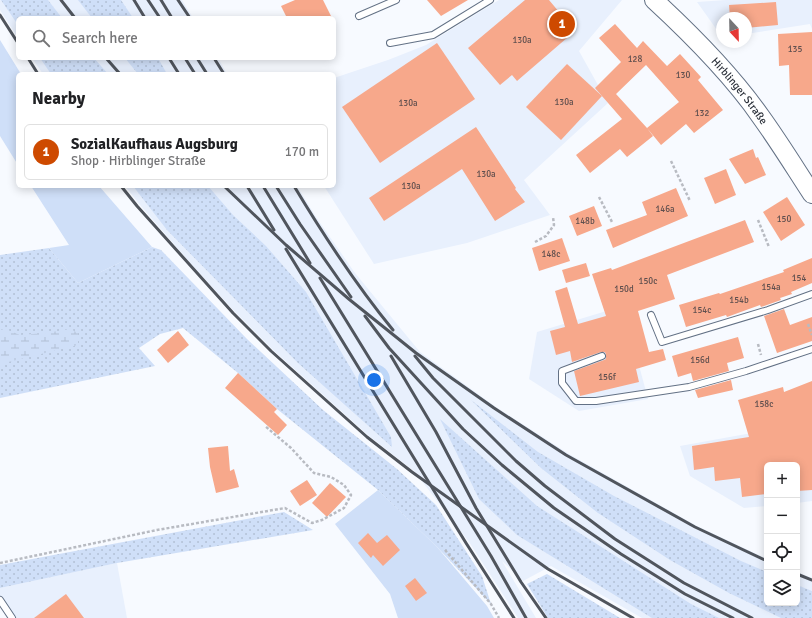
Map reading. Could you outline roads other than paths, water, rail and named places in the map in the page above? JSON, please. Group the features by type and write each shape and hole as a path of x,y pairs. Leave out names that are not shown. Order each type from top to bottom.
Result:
{"street":[{"name":"Hirblinger Straße","path":"654,0 706,52 736,85 761,116 812,194"}],"lane":[{"path":"359,16 396,0"},
{"path":"390,43 433,35 490,0"},
{"path":"651,315 662,342 768,310 812,294"},
{"path":"602,356 562,371 562,383 576,401 596,400 689,386 746,371 812,349"},
{"path":"0,600 12,618"}],"railway":[{"path":"61,0 73,16"},
{"path":"134,0 144,16"},
{"path":"148,0 159,16"},
{"path":"161,0 171,16"},
{"path":"178,0 189,16"},
{"path":"0,15 16,40"},
{"path":"29,60 37,72"},
{"path":"108,60 118,72"},
{"path":"170,60 178,72"},
{"path":"186,60 194,72"},
{"path":"198,60 206,72"},
{"path":"215,60 223,72"},
{"path":"123,188 233,313 271,351 367,437 412,472 548,569 633,618"},
{"path":"226,188 286,245 350,300 416,353 494,408 566,455 695,527 764,560"},
{"path":"248,188 274,230"},
{"path":"264,188 310,263"},
{"path":"277,188 300,224 351,297"},
{"path":"295,188 341,260 366,296 393,330"},
{"path":"286,249 466,543 514,618"},
{"path":"320,278 491,556 526,618"},
{"path":"365,316 389,348 463,429 502,465 554,508 621,554 685,594 733,618"},
{"path":"391,356 436,432 476,508 521,582 546,618"},
{"path":"415,356 433,378 516,461 545,486 615,539 684,583 752,618"},
{"path":"800,575 812,580"}],"place":[{"name":"SozialKaufhaus Augsburg","path":"562,24"}]}
